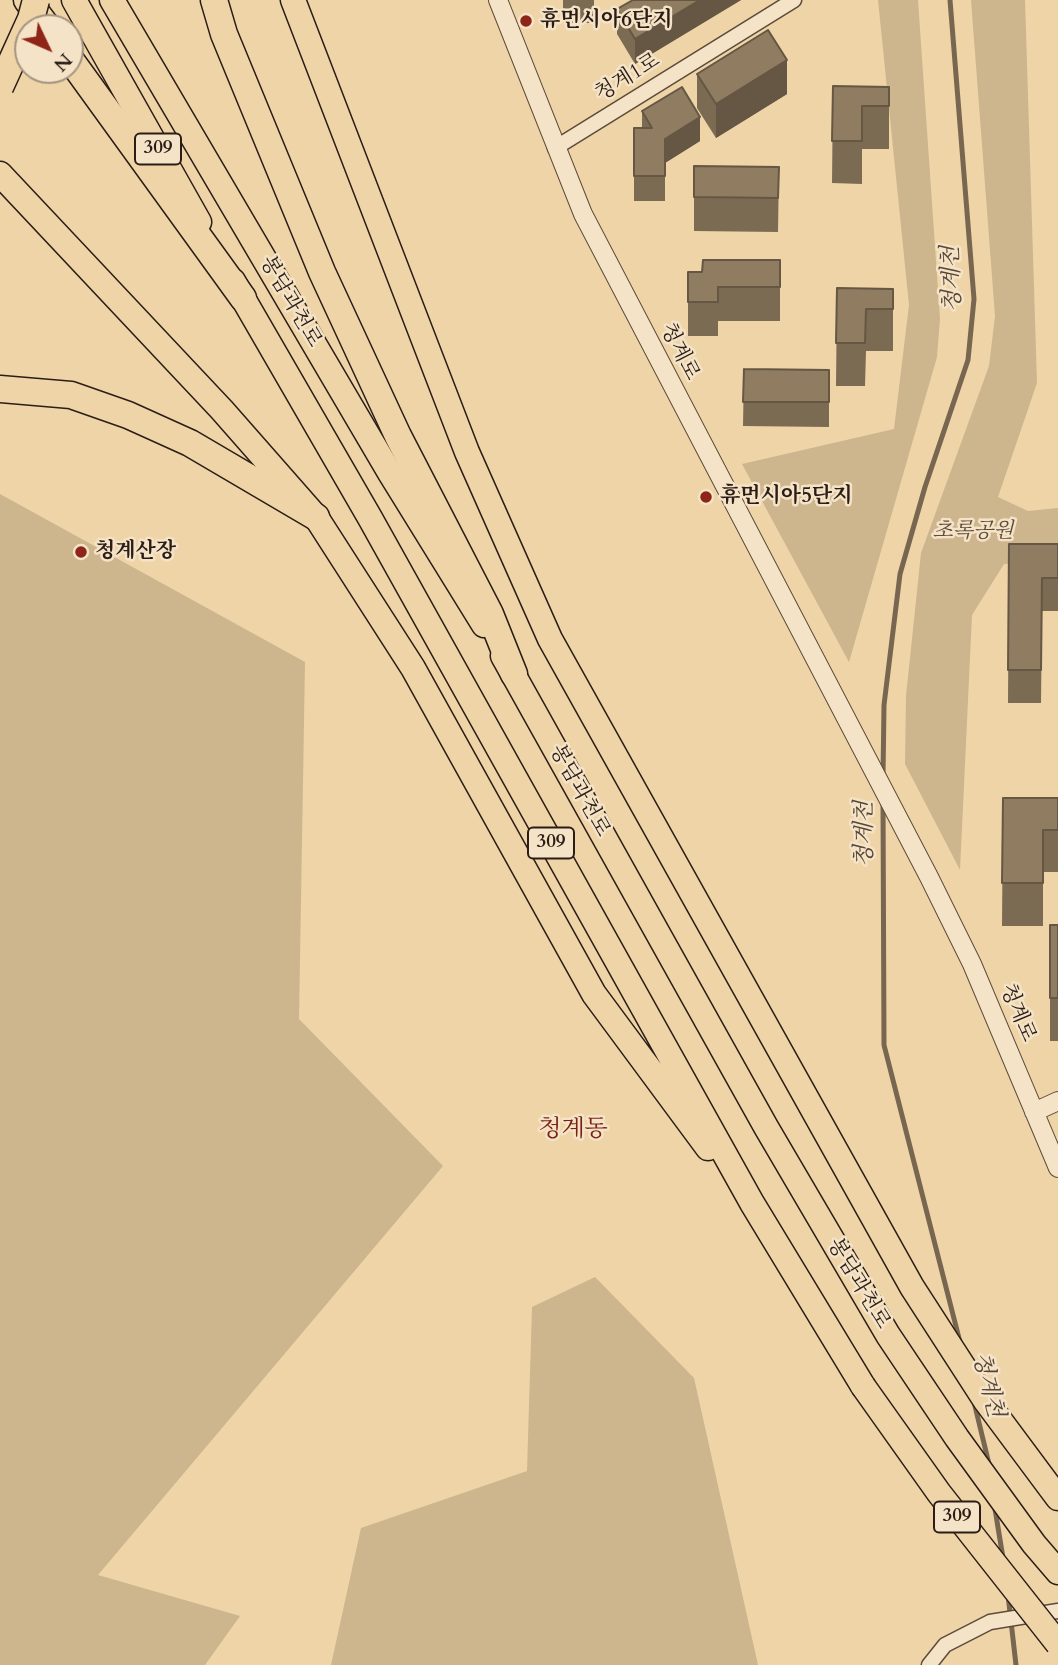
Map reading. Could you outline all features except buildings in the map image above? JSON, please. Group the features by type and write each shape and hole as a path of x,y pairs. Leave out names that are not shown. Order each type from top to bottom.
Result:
{"highway":[{"path":"0,87 31,19 36,0"},
{"name":"봉담과천로","path":"74,0 370,518 752,1203 863,1386 939,1493 1058,1644"},
{"name":"봉담과천로","path":"112,0 383,461 514,674 765,1127 888,1335 957,1438 1058,1572"},
{"path":"206,0 224,34 322,272 398,436 490,614 514,674"},
{"path":"214,0 224,34"},
{"path":"293,0 467,452 550,639 912,1287 985,1400 1058,1498"},
{"path":"84,78 243,298"},
{"name":"봉담과천로","path":"0,174 222,410 316,517 413,668 594,994 671,1101 752,1203"},
{"path":"0,390 71,395 128,415 190,443 316,517"}],"street":[{"name":"청계로","path":"498,0 583,214 694,430 846,713 929,877 972,964 1058,1168"},
{"name":"청계1로","path":"555,148 794,0"},
{"path":"1034,1112 1058,1101"},
{"path":"929,1665 945,1645 990,1622 1058,1611"}],"green space":[{"path":"878,0 918,0 940,319 937,357 849,662 742,464 894,429 909,305"},
{"name":"초록공원","path":"971,0 1025,0 1037,383 998,497 1028,511 1058,508 1058,560 1004,564 972,615 960,870 905,764 906,696 921,553 989,366 995,316"},
{"path":"0,494 305,662 299,1019 443,1166 98,1575 240,1616 205,1665 0,1665"},
{"path":"595,1277 694,1378 758,1665 331,1665 361,1528 527,1471 532,1307"}],"waterway":[{"name":"청계천","path":"883,777 884,705 900,574 925,487 968,360 974,299 950,0"},
{"name":"청계천","path":"883,801 884,1045 960,1342"},
{"name":"청계천","path":"974,1402 989,1464"},
{"name":"청계천","path":"995,1509 1003,1558"},
{"name":"청계천","path":"1008,1595 1016,1665"}],"place":[{"name":"휴먼시아6단지","path":"526,21"},
{"name":"휴먼시아5단지","path":"706,497"},
{"name":"청계산장","path":"81,552"}],"district":[{"name":"청계동","path":"573,1130"}]}
